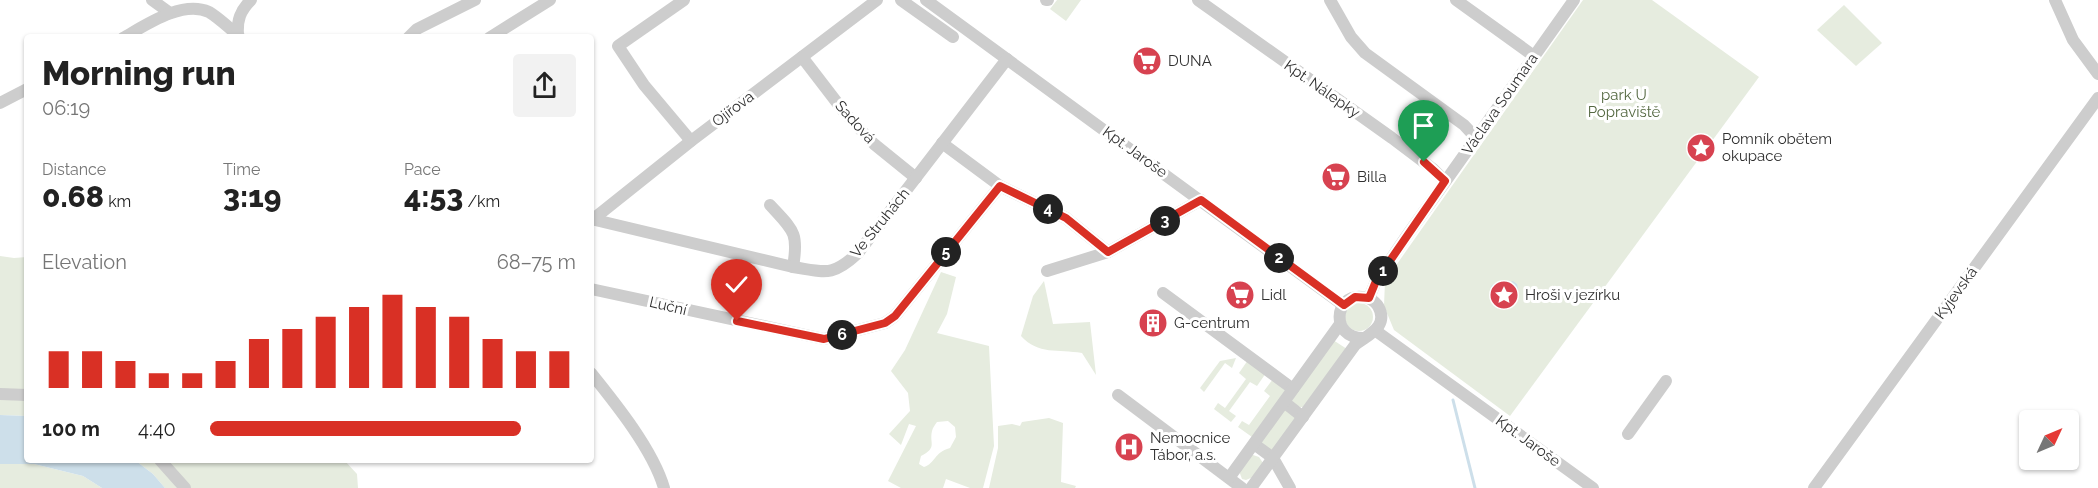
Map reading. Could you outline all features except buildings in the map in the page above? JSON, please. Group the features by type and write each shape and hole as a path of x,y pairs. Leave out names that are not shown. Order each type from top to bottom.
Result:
{"street":[{"path":"152,0 170,13"},
{"path":"239,34 237,22 243,9 251,0"},
{"path":"412,34 417,29 475,0"},
{"path":"494,34 533,4 550,0"},
{"path":"684,0 618,46 644,85 691,141"},
{"name":"Ojířova","path":"594,219 691,141 876,0"},
{"path":"901,0 953,37"},
{"name":"Kpt. Jaroše","path":"926,0 1344,305"},
{"name":"Kpt. Nálepky","path":"1198,0 1424,162 1445,181"},
{"path":"1330,0 1351,37 1365,53 1464,125 1476,138"},
{"path":"1456,0 1534,56"},
{"name":"Václava Soumara","path":"1369,298 1376,281 1574,0"},
{"path":"2055,0 2073,40 2098,74"},
{"path":"131,34 177,9 192,8 208,11 237,34"},
{"name":"Sadová","path":"802,57 844,113 874,144 916,178"},
{"name":"Ve Struhách","path":"594,222 793,267 826,272 842,268 858,253 1007,59"},
{"path":"0,103 24,91"},
{"name":"Kyjevská","path":"1814,488 2098,98"},
{"path":"942,143 1000,186 1066,218 1108,252"},
{"name":"Luční","path":"594,290 824,339 885,323 895,316 1000,186"},
{"path":"1047,271 1108,252 1201,200"},
{"path":"770,205 789,226 796,239 793,267"},
{"path":"1163,293 1293,389"},
{"path":"1251,488 1355,345 1376,331 1381,320 1378,307 1369,298 1355,297 1344,305 1339,317 1340,324 1352,336 1364,338"},
{"path":"1229,478 1340,324"},
{"name":"Kpt. Jaroše","path":"1376,331 1593,488"},
{"path":"594,378 619,407 660,475 664,488"},
{"path":"1628,434 1665,381"},
{"path":"0,393 24,395"},
{"path":"1118,395 1242,488"},
{"path":"1284,402 1303,417"},
{"path":"1254,444 1273,458 1290,488"},
{"path":"163,463 185,488"}],"green space":[{"path":"1057,0 1081,0 1066,21 1050,9"},
{"name":"park U Popraviště","path":"1583,0 1652,0 1759,77 1510,416 1394,330 1384,306 1385,281"},
{"path":"1844,5 1882,43 1856,66 1817,30"},
{"path":"0,256 24,257 24,416 0,415"},
{"path":"941,272 956,277 947,314 937,333 989,346 994,446 983,488 970,488 946,479 943,488 901,488 888,481 916,426 909,424 901,445 889,434 910,411 908,393 891,371 905,350","holes":["948,421 955,427 956,437 950,448 940,453 928,465 924,467 919,464 921,456 931,448 931,435 937,422"]},
{"path":"1044,281 1053,324 1090,322 1096,375 1082,353 1041,349 1021,336 1033,296"},
{"path":"1359,303 1369,307 1373,317 1369,327 1359,331 1349,327 1345,317 1349,307"},
{"path":"1333,340 1347,349 1303,407 1300,407 1292,400"},
{"path":"1236,358 1232,368 1225,363 1204,392 1200,388 1220,361"},
{"path":"1248,360 1266,373 1257,386 1250,382 1229,411 1236,416 1231,422 1214,409 1218,403 1225,408 1246,379 1239,373"},
{"path":"1273,379 1287,389 1252,437 1238,427 1242,421 1249,425 1270,396 1264,391"},
{"path":"1283,408 1296,418 1273,450 1267,449 1260,440"},
{"path":"1049,418 1063,423 1061,482 1076,486 1075,488 989,488 998,448 998,426 1012,424 1020,426 1022,422"},
{"path":"1250,454 1259,457 1263,463 1253,477 1246,480 1242,479 1239,471"},
{"path":"139,463 347,463 357,474 358,488 165,488 153,474"},
{"path":"0,464 34,464 83,476 102,488 0,488"}],"water":[{"path":"1513,281 1517,284 1518,289 1511,298 1509,306 1502,309 1495,307 1490,300 1491,286 1495,283 1506,284"},
{"path":"0,415 24,416 24,463 139,463 153,474 165,488 102,488 83,476 34,464 0,464"}],"waterway":[{"path":"1453,400 1475,488"}],"place":[{"name":"DUNA","path":"1147,61"},
{"name":"Pomník obětem okupace","path":"1701,148"},
{"name":"Billa","path":"1336,177"},
{"name":"Lidl","path":"1240,295"},
{"name":"Hroši v jezírku","path":"1504,295"},
{"name":"G-centrum","path":"1153,323"},
{"name":"Nemocnice Tábor, a.s.","path":"1129,447"}],"route":[{"path":"737,321 810,338 824,339 885,323 895,316 1000,186 1066,218 1108,252 1201,200 1344,305 1355,297 1369,298 1376,281 1445,181 1424,162"}]}
